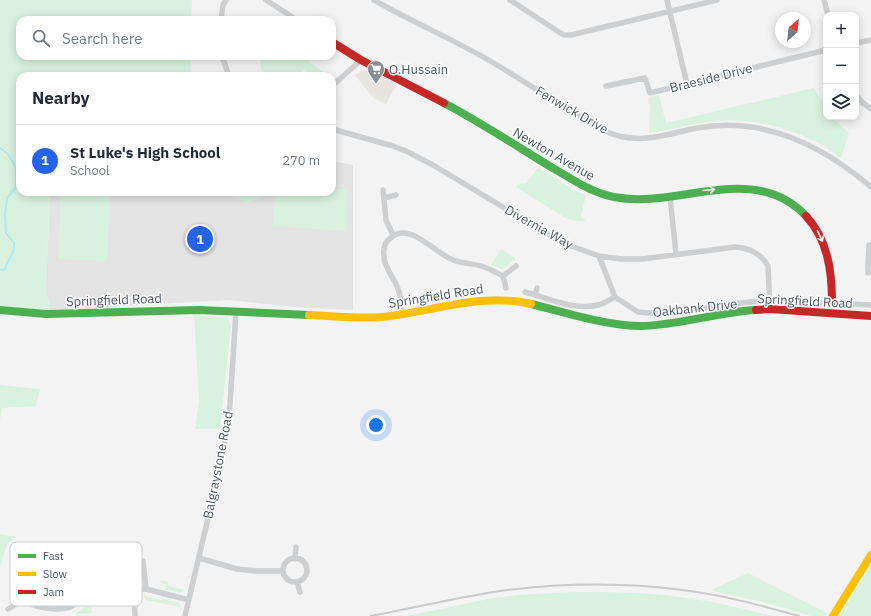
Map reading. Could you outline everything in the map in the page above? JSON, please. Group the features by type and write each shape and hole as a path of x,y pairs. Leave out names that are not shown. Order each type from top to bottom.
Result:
{"street":[{"path":"222,16 223,6 226,0"},
{"path":"266,0 291,16"},
{"name":"Fenwick Drive","path":"374,0 497,65 598,128 619,136 628,138 658,137 698,128 718,126 742,126 763,129 782,134 815,148 854,172 871,187"},
{"path":"510,0 564,35 571,35 717,0"},
{"path":"667,0 687,84"},
{"path":"824,0 827,12"},
{"path":"859,42 871,40"},
{"name":"Newton Avenue","path":"336,45 360,60 446,104 582,185 597,192 614,197 656,199 729,188 764,192 778,195 788,200 806,216 816,228 823,242 831,272 832,303"},
{"name":"Braeside Drive","path":"606,86 645,78 650,93 823,51"},
{"path":"223,60 227,72"},
{"path":"336,82 360,60"},
{"path":"859,99 863,104 871,109"},
{"name":"Divernia Way","path":"336,130 393,146 408,152 440,169 563,244 599,256 621,259 642,259 745,247 752,250 765,261 768,266 770,309"},
{"path":"383,190 386,220 393,235"},
{"path":"384,198 396,195"},
{"path":"670,197 676,254"},
{"path":"401,314 401,298 398,288 385,263 384,256 384,245 393,235 399,233 409,234 425,242 450,259 483,267 503,276"},
{"path":"868,273 870,264 869,245"},
{"path":"525,292 567,304 584,307 599,305 615,297 599,256"},
{"path":"503,276 516,266"},
{"path":"503,276 506,288"},
{"path":"535,295 536,288"},
{"name":"Oakbank Drive","path":"615,297 638,312 663,314 730,304 770,300 871,305"},
{"name":"Springfield Road","path":"1,310 46,314 199,310 357,317 401,314 477,301 498,300 519,301 615,324 649,327 752,310 770,309 871,316"},
{"name":"Balgraystone Road","path":"185,616 218,476 226,435 230,404 236,312"},
{"path":"295,559 296,548"},
{"path":"833,616 871,555"},
{"path":"199,558 237,569 283,571"},
{"path":"295,559 299,559 305,564 307,571 304,578 297,582 290,581 286,578 283,571 288,561 295,559"},
{"path":"143,561 146,589"},
{"path":"297,582 300,592"},
{"path":"142,589 146,589 189,600"},
{"path":"8,609 13,606"},
{"path":"37,606 54,609 72,606"},
{"path":"135,606 135,616"}],"shaded area":[{"path":"367,68 397,84 386,104 373,98 355,75"},
{"path":"336,162 353,165 353,310 307,308 228,300 50,310 46,287 50,196 336,196"}],"green space":[{"path":"0,0 192,0 191,16 16,16 16,60 191,60 190,72 16,72 16,196 50,196 46,287 50,310 0,306"},
{"path":"260,60 307,60 324,72 306,72 304,70 302,72 263,72 261,69"},
{"path":"814,88 823,104 823,120 834,120 849,133 841,158 814,141 798,134 781,128 747,121 715,121 649,133 649,97 659,95 666,123"},
{"path":"538,168 580,193 586,194 581,217 585,219 584,222 567,219 516,187 517,184 526,183"},
{"path":"336,189 347,189 346,231 272,226 276,196 336,196"},
{"path":"61,196 110,196 107,261 58,259"},
{"path":"236,196 259,196 259,198 247,203"},
{"path":"501,249 516,259 503,269 491,265"},
{"path":"194,315 228,318 231,326 220,429 195,429 199,402"},
{"path":"0,385 40,389 36,406 2,408 0,420"},
{"path":"0,534 16,537 7,544 0,567"},
{"path":"871,566 871,616 840,616 840,615"},
{"path":"748,573 827,613 825,616 811,616 763,602 712,591 713,589"},
{"path":"161,580 168,582 168,586 185,590 180,593 165,589 166,584 160,583"},
{"path":"572,592 635,593 673,596 722,604 772,616 407,616 493,598"},
{"path":"144,594 147,597 179,603 181,607 145,600"},
{"path":"87,606 91,606 92,613 75,614"}],"waterway":[{"path":"0,148 8,154 16,168 16,187 7,198 5,215 6,233 14,243 14,250 5,269 0,270"}],"railway":[{"path":"371,616 493,592 567,585 641,586 690,591 731,598 799,616"}],"traffic: fast":[{"path":"444,103 589,189 606,195 638,199 663,198 714,190 739,189 762,191 785,200 806,216"},
{"path":"531,304 614,324 641,326 756,310"},
{"path":"0,310 46,314 199,310 309,315"}],"traffic: slow":[{"path":"309,315 373,318 401,315 456,304 494,300 531,304"},
{"path":"833,616 871,555"}],"traffic: jam":[{"path":"336,44 361,60 444,103"},
{"path":"806,216 819,235 827,256 830,268 832,303"},
{"path":"756,310 770,309 871,316"}],"place":[{"name":"O.Hussain","path":"376,84"},
{"name":"St Luke's High School","path":"200,239"}]}
